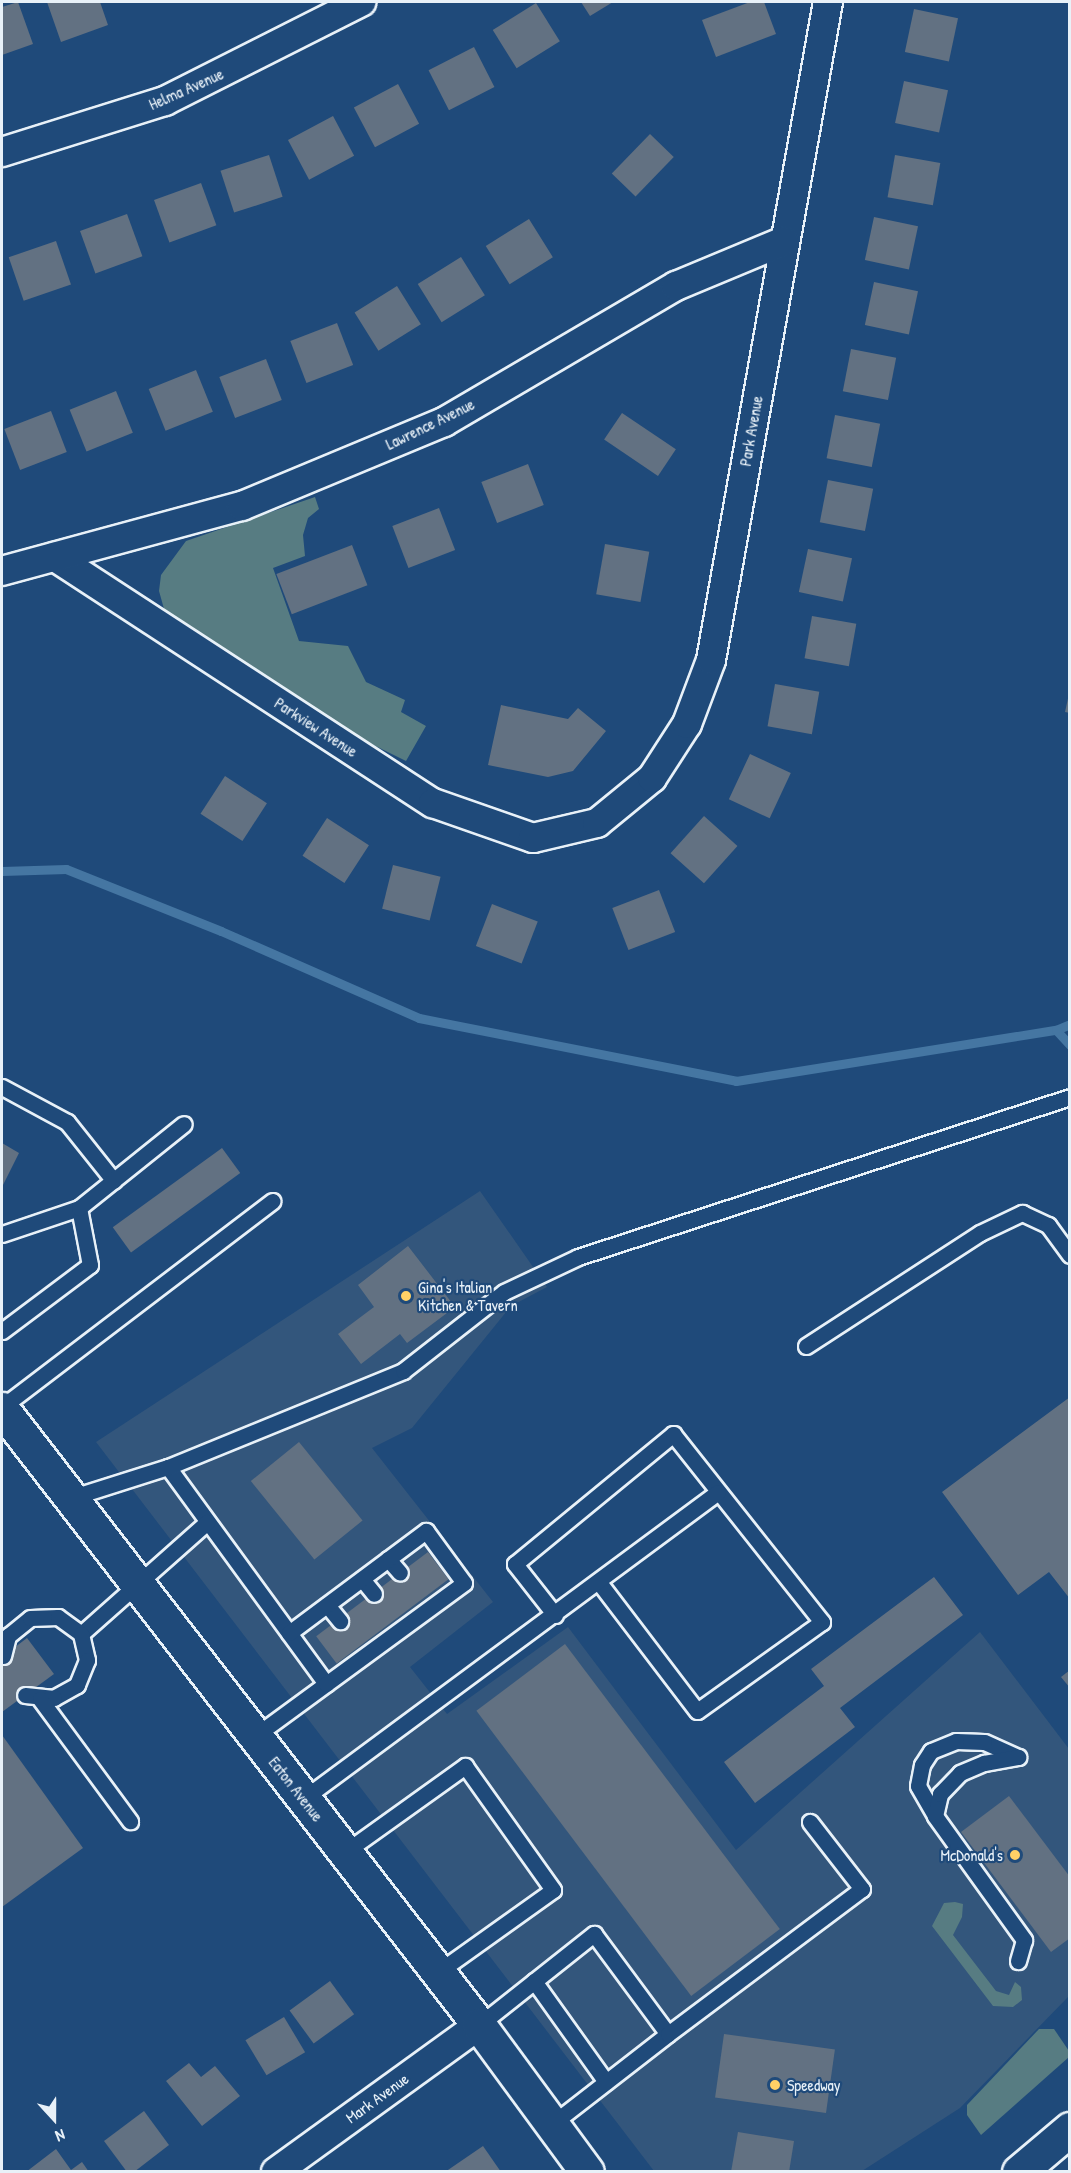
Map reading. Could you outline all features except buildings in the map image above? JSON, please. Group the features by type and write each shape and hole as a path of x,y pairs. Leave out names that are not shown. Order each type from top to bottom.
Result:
{"main road":[{"name":"Eaton Avenue","path":"2,1408 479,2025 587,2172"},
{"path":"1019,2172 1070,2129"}],"street":[{"name":"Helma Avenue","path":"2,152 165,101 361,2"},
{"name":"Park Avenue","path":"597,822 652,778 687,724 711,660 828,2"},
{"name":"Lawrence Avenue","path":"2,571 242,506 444,422 676,286 784,241"},
{"name":"Parkview Avenue","path":"55,557 433,803 533,838 597,822"},
{"name":"Mark Avenue","path":"276,2172 479,2025"}],"lane":[{"path":"2,1087 67,1122 114,1181"},
{"path":"70,1498 168,1467 403,1371 504,1292 578,1257 1070,1097"},
{"path":"2,1234 79,1208 184,1124"},
{"path":"2,1408 272,1201"},
{"path":"2,1331 90,1264 79,1208"},
{"path":"806,1346 980,1233 1022,1213 1048,1225 1070,1255"},
{"path":"555,1615 515,1564 673,1434 822,1622 697,1711 598,1581"},
{"path":"168,1467 326,1684"},
{"path":"303,1799 555,1615 718,1492"},
{"path":"81,1634 207,1522"},
{"path":"255,1736 326,1684 364,1650 424,1605 464,1583 426,1531 289,1633"},
{"path":"388,1559 400,1573"},
{"path":"362,1579 374,1594"},
{"path":"327,1605 339,1621"},
{"path":"3,1651 18,1625 44,1615 58,1617 81,1634 87,1660 77,1685 54,1698 33,1697 130,1821"},
{"path":"936,1816 940,1794 960,1773 984,1763 1018,1757 984,1742 956,1742 931,1751 922,1765 918,1786 936,1816 1024,1940 1018,1961"},
{"path":"345,1852 465,1766 553,1890 438,1972"},
{"path":"552,2124 862,1889 810,1822"},
{"path":"479,2025 594,1934 668,2034"},
{"path":"534,1981 606,2082"}],"shaded area":[{"path":"480,1191 547,1287 511,1306 412,1428 372,1448 493,1602 410,1667 447,1714 568,1627 736,1850 980,1632 1069,1749 1069,1996 960,2108 862,2171 654,2171 96,1442"}],"green space":[{"path":"315,497 319,509 308,518 303,535 305,556 273,568 299,641 348,646 366,682 405,700 401,712 426,726 406,761 343,730 166,616 159,591 161,575 186,541"},
{"path":"944,1903 963,1904 962,1917 953,1935 996,1991 1009,1995 1015,1982 1021,1987 1022,2000 1013,2007 993,2006 932,1926"},
{"path":"1039,2029 1054,2029 1069,2051 1069,2057 981,2135 967,2115 967,2105"}],"waterway":[{"path":"2,871 66,869 221,931 419,1018 736,1081 1056,1030 1070,1024"},
{"path":"1056,1030 1070,1045"}],"place":[{"name":"Gina's Italian Kitchen & Tavern","path":"406,1296"},
{"name":"McDonald's","path":"1015,1855"},
{"name":"Speedway","path":"775,2085"}]}
